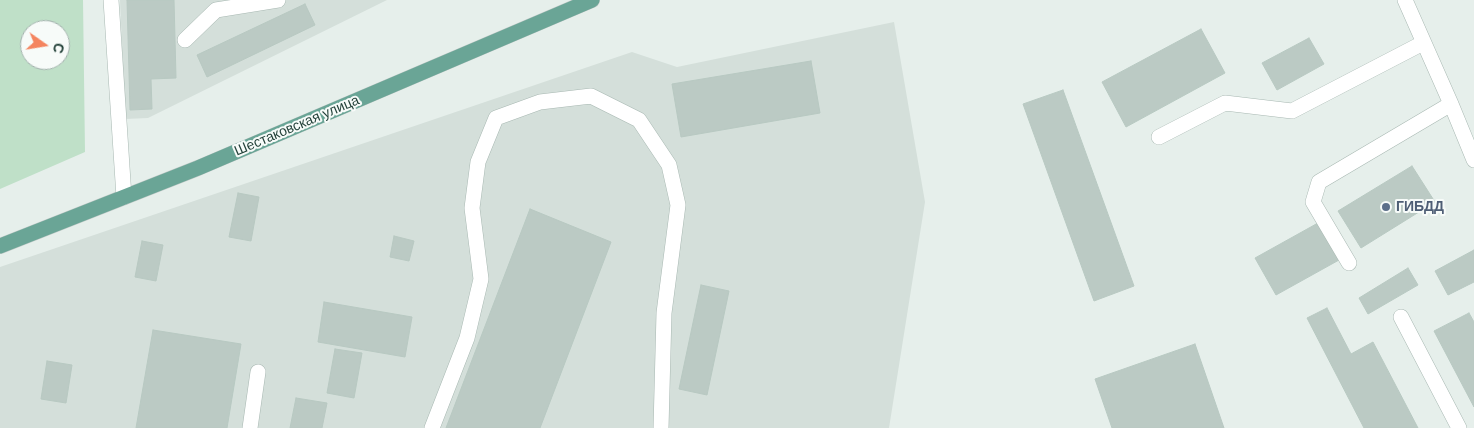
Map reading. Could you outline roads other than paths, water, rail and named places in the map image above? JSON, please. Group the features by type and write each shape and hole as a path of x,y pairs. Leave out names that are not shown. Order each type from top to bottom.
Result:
{"main road":[{"name":"Шестаковская улица","path":"0,246 198,168 592,0"}],"street":[{"path":"111,0 124,198"},
{"path":"185,40 216,10 278,0"},
{"path":"1405,0 1474,160"},
{"path":"1159,137 1224,103 1292,110 1423,43"},
{"path":"432,428 467,338 481,279 472,208 478,162 496,118 540,102 591,96 639,120 669,165 678,205 664,313 661,428"},
{"path":"1349,263 1313,202 1319,182 1451,104"},
{"path":"1401,317 1459,428"},
{"path":"250,428 258,372"}],"place":[{"name":"ГИБДД","path":"1386,207"}]}
